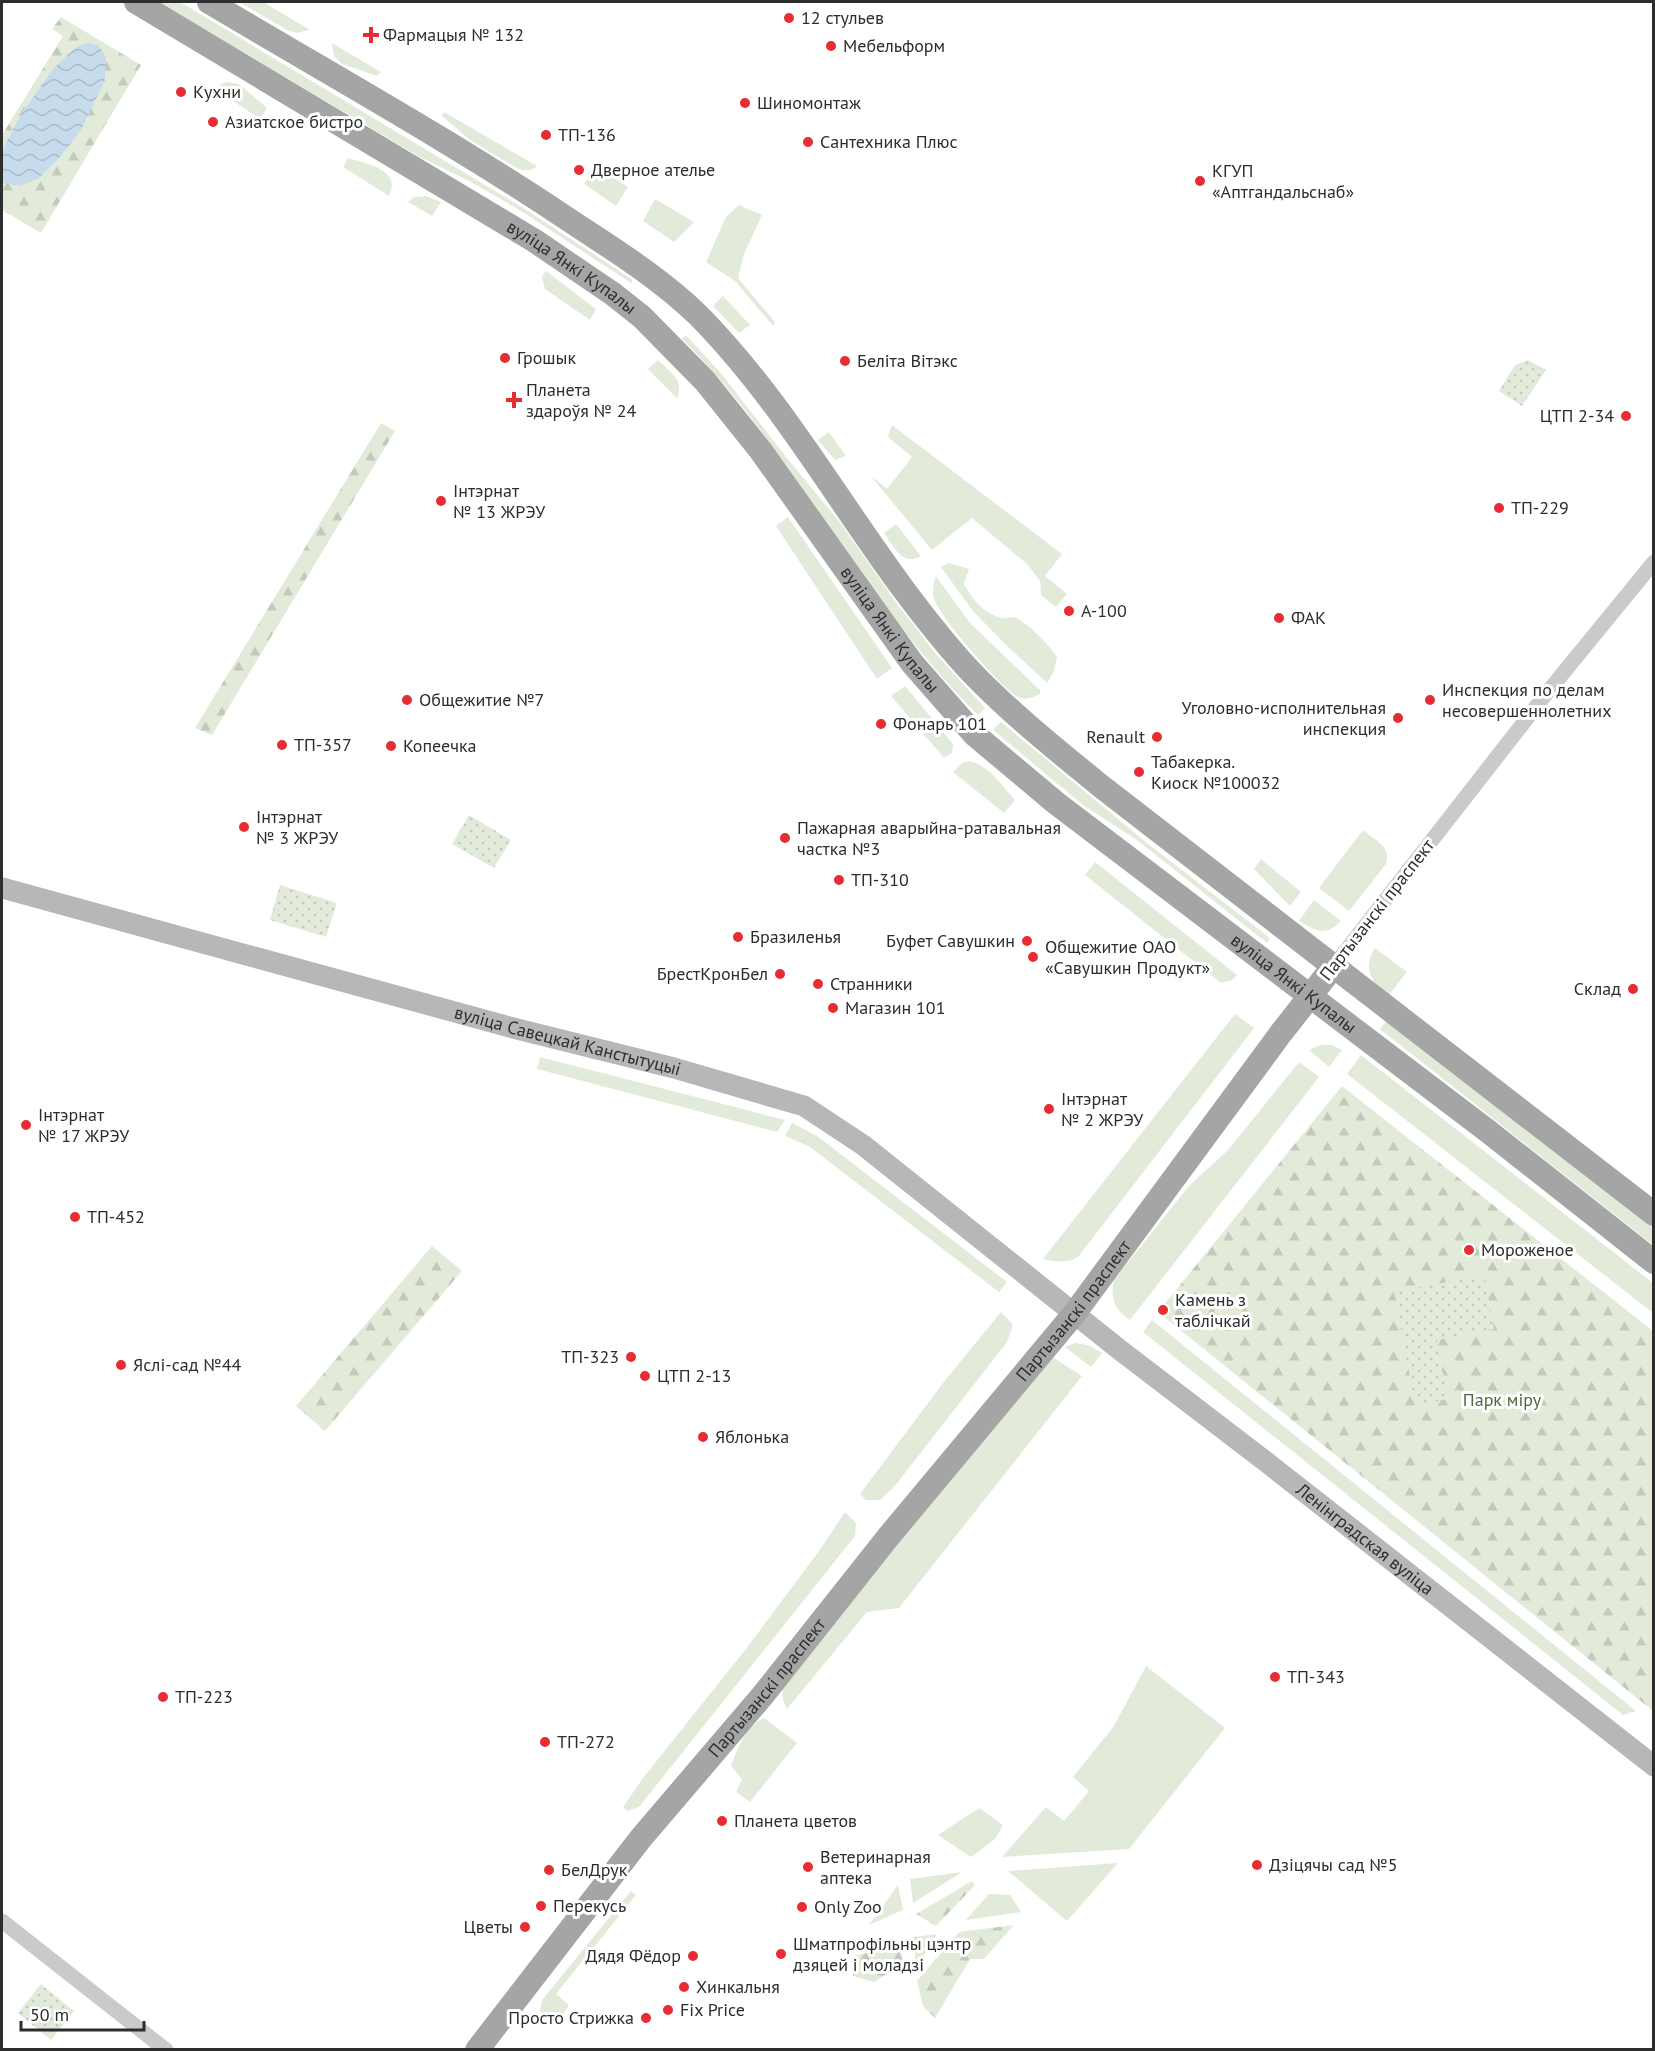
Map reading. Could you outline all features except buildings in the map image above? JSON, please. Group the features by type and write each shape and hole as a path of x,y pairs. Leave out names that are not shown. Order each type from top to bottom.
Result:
{"main road":[{"name":"вуліца Янкі Купалы","path":"136,2 535,241 613,294 642,317 705,381 747,433 912,663 975,735 1056,803 1489,1132 1653,1262"},
{"name":"вуліца Янкі Купалы","path":"209,2 532,196 666,287 697,314 746,367 901,586 972,673 1028,727 1333,967 1653,1214"},
{"path":"642,317 666,287"},
{"name":"вуліца Савецкай Канстытуцыі","path":"2,888 517,1029 674,1068 804,1106 863,1145 1074,1314"},
{"name":"Партызанскі праспект","path":"477,2049 641,1838 763,1695 890,1536 1074,1314 1333,967"},
{"name":"Ленінградская вуліца","path":"1074,1314 1653,1766"}],"street":[{"name":"Партызанскі праспект","path":"1333,967 1546,694 1653,562"},
{"path":"2,1921 166,2049"}],"green space":[{"path":"159,2 180,2 525,209 633,280 631,283 521,211 471,182 418,156"},
{"path":"239,2 263,2 310,30 297,33 289,31"},
{"path":"61,17 141,65 41,233 2,210 2,182 4,183 52,70 21,114 2,150 2,135 63,36 52,29"},
{"path":"332,43 381,72 377,76 342,64 334,56"},
{"path":"228,82 239,84 267,108 260,119 217,90 221,84"},
{"path":"444,112 537,166 531,170 521,170 513,166 470,140 442,116"},
{"path":"348,158 372,165 387,174 392,187 389,196 343,167"},
{"path":"596,166 628,187 616,206 584,184"},
{"path":"426,196 441,202 432,216 408,202 414,197"},
{"path":"655,199 694,222 674,242 643,221"},
{"path":"739,205 762,215 744,254 738,278 775,322 773,326 735,281 706,262 726,217"},
{"path":"546,271 596,309 590,320 545,289 542,277"},
{"path":"723,296 750,325 739,333 713,306"},
{"path":"686,335 720,372 839,521 895,601 936,654 985,708 978,715 907,635 760,429 715,374 682,339"},
{"path":"658,360 678,381 677,398 648,369"},
{"path":"1528,360 1546,370 1522,406 1499,391 1515,365"},
{"path":"381,423 395,431 212,735 195,728"},
{"path":"892,425 1062,554 1045,576 1067,594 1056,607 1041,595 1040,581 1027,564 972,518 932,550 870,475 887,489 912,457 888,437"},
{"path":"829,432 846,456 835,460 818,440"},
{"path":"788,517 892,668 877,679 776,526"},
{"path":"896,524 921,556 909,559 895,549 884,533"},
{"path":"949,563 969,569 964,584 984,609 996,616 1014,617 1021,621 1049,647 1057,657 1054,671 1047,683 973,611 941,567"},
{"path":"936,576 970,623 1040,690 1040,694 1027,699 1018,697 972,651 947,621 934,599 933,587"},
{"path":"905,686 953,744 952,753 944,758 891,696"},
{"path":"1001,722 1147,843 1270,938 1267,943 1137,840 1083,805 993,730"},
{"path":"969,761 989,771 1015,800 1004,813 953,772 962,763"},
{"path":"469,815 511,840 494,868 452,844"},
{"path":"1363,830 1385,848 1386,864 1349,911 1319,888"},
{"path":"1261,859 1301,892 1290,906 1254,869"},
{"path":"1095,862 1237,975 1232,980 1221,983 1085,875"},
{"path":"280,885 337,903 326,937 270,920"},
{"path":"1314,900 1341,921 1326,931 1321,931 1299,921"},
{"path":"1375,948 1407,972 1388,996 1370,974 1369,962"},
{"path":"1235,1014 1254,1028 1078,1257 1061,1261 1043,1259"},
{"path":"1388,1019 1653,1228 1653,1245 1380,1029"},
{"path":"1321,1045 1332,1045 1342,1050 1329,1067 1309,1050"},
{"path":"1361,1055 1653,1283 1653,1313 1347,1074"},
{"path":"540,1057 785,1120 777,1132 537,1069"},
{"path":"1299,1062 1319,1077 1130,1320 1120,1312 1113,1298 1114,1280 1188,1187 1228,1150"},
{"name":"Парк міру","path":"1342,1086 1653,1331 1653,1711 1158,1312"},
{"path":"792,1123 817,1136 1007,1282 999,1292 810,1147 785,1136"},
{"path":"432,1246 462,1271 325,1431 296,1406"},
{"path":"1484,1275 1494,1329 1437,1340 1448,1399 1415,1405 1394,1292"},
{"path":"1001,1312 1013,1325 1007,1342 894,1487 880,1500 866,1500 860,1494 943,1383"},
{"path":"1152,1320 1636,1711 1623,1715 1143,1332"},
{"path":"1075,1343 1088,1345 1102,1353 1091,1367 1065,1347"},
{"path":"1049,1355 1082,1376 899,1608 867,1612 787,1709 782,1689"},
{"path":"845,1512 856,1523 855,1536 639,1807 627,1811 623,1807 643,1778 749,1645"},
{"path":"1146,1666 1225,1728 1129,1849 1002,1857 1046,1807 1064,1821 1089,1791 1073,1777 1114,1726"},
{"path":"764,1718 797,1743 750,1802 736,1792 742,1779 731,1766 747,1732"},
{"path":"979,1808 1003,1825 995,1839 971,1857 938,1835"},
{"path":"1118,1863 1067,1921 1008,1871"},
{"path":"962,1872 913,1903 910,1879"},
{"path":"972,1881 975,1885 936,1926 916,1914"},
{"path":"898,1885 903,1910 869,1925"},
{"path":"631,1891 636,1895 556,1994 569,2005 561,2017 546,2027 540,2011 542,2000"},
{"path":"989,1894 1010,1895 1021,1912 966,1920"},
{"path":"1014,1925 984,1959 970,1959 935,2018 923,2006 917,1981 959,1932"},
{"path":"937,1934 916,1968 913,1937"},
{"path":"900,1946 903,1964 874,1982 853,1976 853,1956"},
{"path":"41,1984 74,2011 51,2040 18,2013"}],"water":[{"path":"87,43 98,45 106,57 105,80 81,130 60,157 39,178 20,186 3,183 2,150 21,114 52,70 75,48"}],"place":[{"name":"12 стульев","path":"789,18"},
{"name":"Фармацыя № 132","path":"371,35"},
{"name":"Мебельформ","path":"831,46"},
{"name":"Кухни","path":"181,92"},
{"name":"Шиномонтаж","path":"745,103"},
{"name":"Азиатское бистро","path":"213,122"},
{"name":"ТП-136","path":"546,135"},
{"name":"Сантехника Плюс","path":"808,142"},
{"name":"Дверное ателье","path":"579,170"},
{"name":"КГУП «Аптгандальснаб»","path":"1200,181"},
{"name":"Грошык","path":"505,358"},
{"name":"Беліта Вітэкс","path":"845,361"},
{"name":"Планета здароўя № 24","path":"514,400"},
{"name":"ЦТП 2-34","path":"1626,416"},
{"name":"Інтэрнат № 13 ЖРЭУ","path":"441,501"},
{"name":"ТП-229","path":"1499,508"},
{"name":"А-100","path":"1069,611"},
{"name":"ФАК","path":"1279,618"},
{"name":"Общежитие №7","path":"407,700"},
{"name":"Инспекция по делам несовершеннолетних","path":"1430,700"},
{"name":"Уголовно-исполнительная инспекция","path":"1398,718"},
{"name":"Фонарь 101","path":"881,724"},
{"name":"Renault","path":"1157,737"},
{"name":"ТП-357","path":"282,745"},
{"name":"Копеечка","path":"391,746"},
{"name":"Табакерка. Киоск №100032","path":"1139,772"},
{"name":"Інтэрнат № 3 ЖРЭУ","path":"244,827"},
{"name":"Пажарная аварыйна-ратавальная частка №3","path":"785,838"},
{"name":"ТП-310","path":"839,880"},
{"name":"Бразиленья","path":"738,937"},
{"name":"Буфет Савушкин","path":"1027,941"},
{"name":"Общежитие ОАО «Савушкин Продукт»","path":"1033,957"},
{"name":"БрестКронБел","path":"780,974"},
{"name":"Странники","path":"818,984"},
{"name":"Склад","path":"1633,989"},
{"name":"Магазин 101","path":"833,1008"},
{"name":"Інтэрнат № 2 ЖРЭУ","path":"1049,1109"},
{"name":"Інтэрнат № 17 ЖРЭУ","path":"26,1125"},
{"name":"ТП-452","path":"75,1217"},
{"name":"Мороженое","path":"1469,1250"},
{"name":"Камень з таблічкай","path":"1163,1310"},
{"name":"ТП-323","path":"631,1357"},
{"name":"Яслі-сад №44","path":"121,1365"},
{"name":"ЦТП 2-13","path":"645,1376"},
{"name":"Яблонька","path":"703,1437"},
{"name":"ТП-343","path":"1275,1677"},
{"name":"ТП-223","path":"163,1697"},
{"name":"ТП-272","path":"545,1742"},
{"name":"Планета цветов","path":"722,1821"},
{"name":"Дзіцячы сад №5","path":"1257,1865"},
{"name":"Ветеринарная аптека","path":"808,1867"},
{"name":"БелДрук","path":"549,1870"},
{"name":"Перекусь","path":"541,1906"},
{"name":"Only Zoo","path":"802,1907"},
{"name":"Цветы","path":"525,1927"},
{"name":"Шматпрофільны цэнтр дзяцей і моладзі","path":"781,1954"},
{"name":"Дядя Фёдор","path":"693,1956"},
{"name":"Хинкальня","path":"684,1987"},
{"name":"Fix Price","path":"668,2010"},
{"name":"Просто Стрижка","path":"646,2018"}]}
